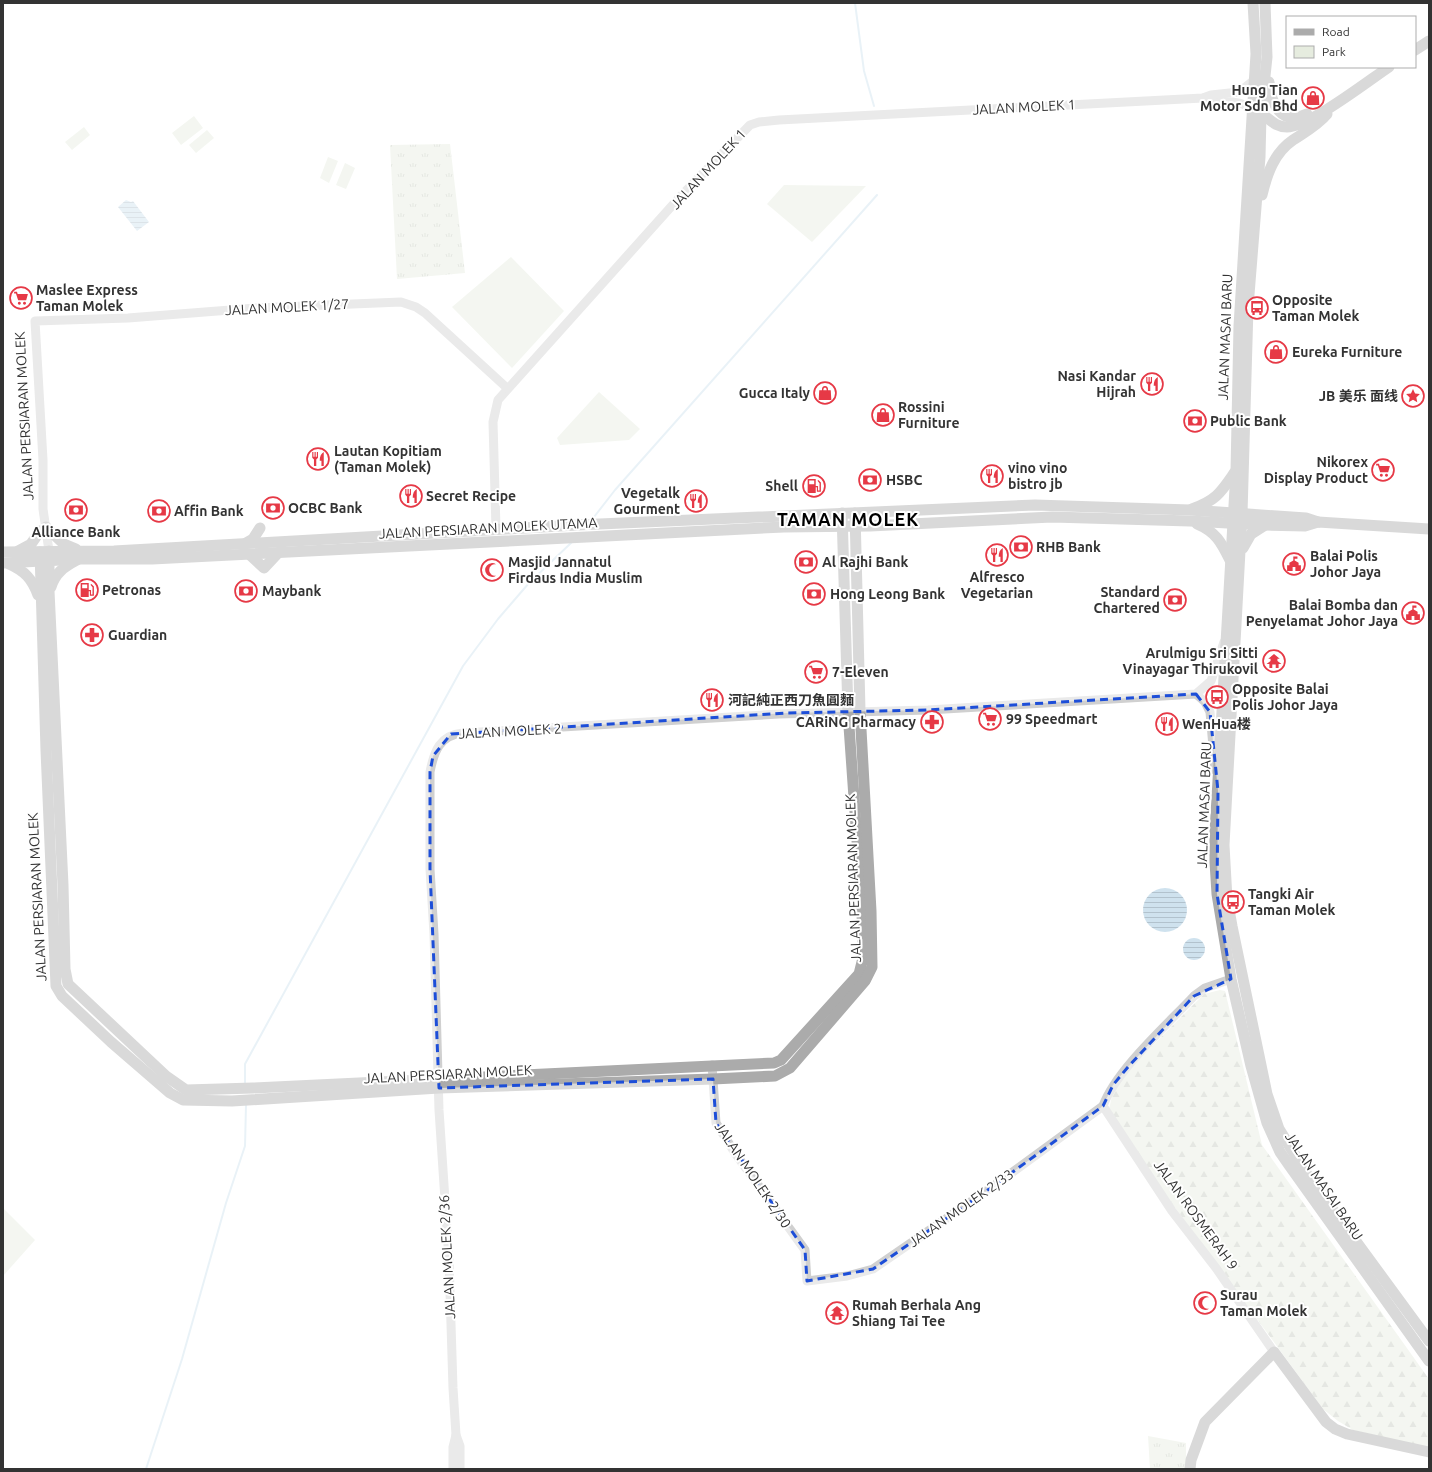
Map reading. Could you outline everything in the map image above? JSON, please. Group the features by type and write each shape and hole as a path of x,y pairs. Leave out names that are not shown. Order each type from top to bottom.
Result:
{"main road":[{"name":"JALAN MASAI BARU","path":"1237,518 1243,487 1248,307 1254,226 1256,112 1253,81 1256,54 1253,3"},
{"name":"JALAN MASAI BARU","path":"1265,3 1267,57 1256,112 1239,326 1236,471 1237,518 1224,845 1227,899 1267,1094 1281,1133 1306,1173 1429,1341"},
{"path":"1416,49 1429,41"},
{"path":"1267,57 1270,94 1274,105 1280,113 1287,116 1305,115 1346,89 1361,85"},
{"path":"1256,112 1274,124 1288,127 1306,121 1334,105 1387,68"},
{"path":"1254,226 1268,174 1279,154 1291,141 1324,118 1334,105"},
{"path":"1236,471 1218,496 1190,515 1209,529 1235,559 1246,540 1265,520 1250,506 1243,487"},
{"name":"JALAN PERSIARAN MOLEK UTAMA","path":"82,555 274,541 1034,505 1265,520 1306,518 1318,522 1429,529"},
{"name":"JALAN PERSIARAN MOLEK","path":"44,556 41,605 55,981 58,990 112,1042 178,1098 189,1100 238,1100 439,1083 712,1065 774,1063 781,1060 859,974 863,965 862,912 848,712 842,513"},
{"name":"JALAN PERSIARAN MOLEK","path":"44,556 49,591 63,885 65,969 68,984 155,1066 183,1089 196,1091 439,1083 713,1079 775,1076 790,1068 865,982 872,967 871,911 860,711 857,526 855,513"},
{"name":"JALAN PERSIARAN MOLEK UTAMA","path":"82,555 144,560 784,527 857,526 1052,517 1190,515"},
{"path":"262,554 246,543 253,539 260,528 266,537 274,541"},
{"path":"16,552 31,544 43,529 82,555"},
{"path":"250,555 264,568 278,553 269,550 262,542"},
{"path":"3,552 16,552 44,556"},
{"path":"5,563 44,556 82,555"},
{"path":"49,591 52,581 62,568 82,555"},
{"name":"JALAN MASAI BARU","path":"1235,559 1227,632 1215,832 1217,894 1231,979 1262,1107 1280,1152 1429,1361"},
{"path":"5,563 21,569 30,577 41,605"},
{"path":"1231,979 1240,984 1246,997"},
{"path":"1190,1469 1191,1460 1205,1422 1274,1352"},
{"name":"JALAN ROSMERAH 9","path":"1274,1352 1326,1422 1335,1429 1347,1434 1429,1452"}],"street":[{"name":"JALAN MOLEK 1","path":"496,530 493,422 498,400 507,388 579,311 711,163 750,125 759,122 779,120 1203,98 1211,95 1236,93 1253,81"},
{"name":"JALAN MOLEK 1","path":"1203,98 1210,102 1241,103 1247,105 1256,112"},
{"name":"JALAN MOLEK 1/27","path":"35,321 128,318 250,309 401,302 416,307 425,313 507,388"},
{"name":"JALAN PERSIARAN MOLEK","path":"35,321 43,460 44,556"},
{"path":"1218,791 1214,766 1210,712 1205,702 1196,694 1211,681 1227,632"},
{"name":"JALAN MOLEK 2","path":"439,1083 429,807 430,772 433,756 440,744 451,734 779,714 984,707 1196,694"},
{"path":"1103,1106 1113,1085 1194,996 1205,988 1231,979"},
{"name":"JALAN MOLEK 2/30","path":"712,1065 716,1124 735,1153 805,1250 807,1281"},
{"name":"JALAN MOLEK 2/36","path":"439,1083 443,1197 449,1260 456,1435 453,1447 452,1469"},
{"name":"JALAN MOLEK 2/33","path":"807,1281 847,1276 873,1269 994,1185 1103,1106"},
{"name":"JALAN ROSMERAH 9","path":"1103,1106 1172,1211 1216,1268 1274,1352"},
{"name":"JALAN MOLEK 2/36","path":"456,1435 460,1446 460,1469"}],"highlighted area":[{"path":"1196,694 1210,712 1218,791 1217,894 1231,979 1194,996 1113,1085 1103,1106 995,1185 873,1269 807,1281 805,1250 716,1123 713,1079 439,1088 430,869 430,772 433,756 451,734 787,713 928,710"}],"green space":[{"path":"194,116 203,128 181,145 172,133"},
{"path":"84,127 90,135 72,150 65,142"},
{"path":"207,130 214,138 196,153 189,145"},
{"path":"450,144 465,273 397,279 390,145"},
{"path":"328,157 338,161 329,183 320,178"},
{"path":"345,163 355,168 346,189 336,185"},
{"path":"784,185 866,186 812,242 767,204"},
{"path":"511,257 564,311 512,368 452,307"},
{"path":"599,392 640,429 629,440 560,445 557,438"},
{"path":"1220,990 1225,991 1262,1145 1429,1379 1429,1448 1353,1430 1338,1421 1323,1409 1149,1172 1109,1110 1112,1095 1129,1069 1204,994"},
{"path":"3,1208 35,1240 3,1276"},
{"path":"1148,1436 1186,1443 1186,1469 1150,1469"}],"water":[{"path":"126,200 131,202 133,201 149,222 137,231 118,207"},
{"path":"1161,888 1169,888 1181,894 1187,906 1187,914 1181,926 1169,932 1161,932 1149,926 1143,914 1143,906 1149,894"},
{"path":"1194,938 1198,939 1204,945 1204,953 1198,959 1194,960 1190,959 1184,953 1183,949 1184,945 1190,939"}],"waterway":[{"path":"855,3 864,71 874,106"},
{"path":"594,517 615,490 877,195"},
{"path":"245,1084 245,1064 463,666 498,619 529,583 571,543"},
{"path":"146,1469 182,1359 226,1203 245,1146 246,1105"}],"place":[{"name":"Hung Tian Motor Sdn Bhd","path":"1313,98"},
{"name":"Maslee Express Taman Molek","path":"21,298"},
{"name":"Opposite Taman Molek","path":"1257,308"},
{"name":"Eureka Furniture","path":"1276,352"},
{"name":"Nasi Kandar Hijrah","path":"1152,384"},
{"name":"Gucca Italy","path":"825,393"},
{"name":"JB 美乐 面线","path":"1413,396"},
{"name":"Rossini Furniture","path":"883,415"},
{"name":"Public Bank","path":"1195,421"},
{"name":"Lautan Kopitiam (Taman Molek)","path":"318,459"},
{"name":"Nikorex Display Product","path":"1383,470"},
{"name":"vino vino bistro jb","path":"992,476"},
{"name":"HSBC","path":"870,480"},
{"name":"Shell","path":"814,486"},
{"name":"Secret Recipe","path":"411,496"},
{"name":"Vegetalk Gourment","path":"696,501"},
{"name":"OCBC Bank","path":"273,508"},
{"name":"Alliance Bank","path":"76,510"},
{"name":"Affin Bank","path":"159,511"},
{"name":"RHB Bank","path":"1021,547"},
{"name":"Alfresco Vegetarian","path":"997,555"},
{"name":"Al Rajhi Bank","path":"806,562"},
{"name":"Balai Polis Johor Jaya","path":"1294,564"},
{"name":"Masjid Jannatul Firdaus India Muslim","path":"492,570"},
{"name":"Petronas","path":"87,590"},
{"name":"Maybank","path":"246,591"},
{"name":"Hong Leong Bank","path":"814,594"},
{"name":"Standard Chartered","path":"1175,600"},
{"name":"Balai Bomba dan Penyelamat Johor Jaya","path":"1413,613"},
{"name":"Guardian","path":"92,635"},
{"name":"Arulmigu Sri Sitti Vinayagar Thirukovil","path":"1274,661"},
{"name":"7-Eleven","path":"816,672"},
{"name":"Opposite Balai Polis Johor Jaya","path":"1217,697"},
{"name":"河記純正西刀魚圓麵","path":"712,700"},
{"name":"99 Speedmart","path":"990,719"},
{"name":"CARiNG Pharmacy","path":"932,722"},
{"name":"WenHua楼","path":"1167,724"},
{"name":"Tangki Air Taman Molek","path":"1233,902"},
{"name":"Surau Taman Molek","path":"1205,1303"},
{"name":"Rumah Berhala Ang Shiang Tai Tee","path":"837,1313"}],"district":[{"name":"TAMAN MOLEK","path":"848,520"}]}
